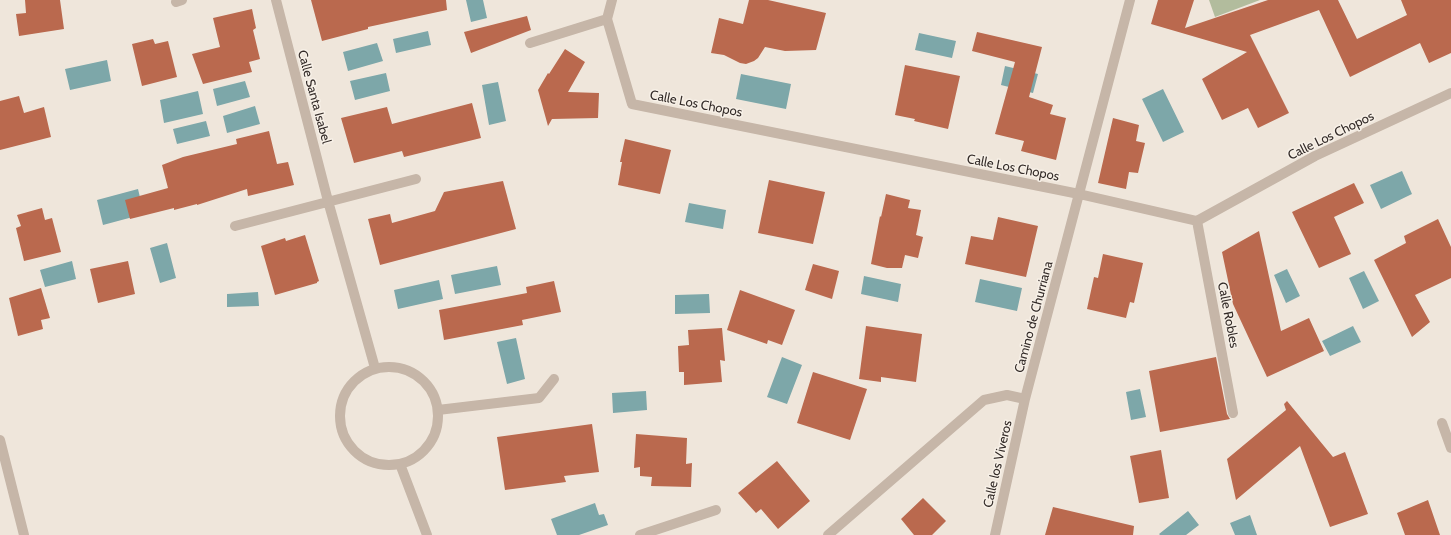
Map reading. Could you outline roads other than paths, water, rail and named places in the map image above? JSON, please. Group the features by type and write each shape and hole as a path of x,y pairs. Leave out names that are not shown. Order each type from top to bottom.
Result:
{"street":[{"name":"Calle Santa Isabel","path":"276,0 328,201 375,368"},
{"path":"530,43 607,19 612,0"},
{"name":"Camino de Churriana","path":"1026,399 1130,0"},
{"name":"Calle Los Chopos","path":"607,19 632,104 1079,194 1197,221 1315,156 1451,94"},
{"path":"235,226 416,179"},
{"name":"Calle Robles","path":"1197,221 1233,413"},
{"path":"392,366 409,370 423,380 433,394 438,410 438,424 433,438 425,450 400,464 383,465 367,460 353,450 344,436 339,420 341,403 348,387 360,376 375,368 392,366"},
{"path":"438,410 539,398 554,379"},
{"path":"828,535 984,400 1007,395 1026,399"},
{"name":"Calle los Viveros","path":"995,535 1026,399"},
{"path":"1442,422 1451,448"},
{"path":"0,440 24,535"},
{"path":"400,464 427,535"},
{"path":"640,535 716,510"}],"water":[{"path":"466,0 483,0 487,18 471,22"},
{"path":"428,31 431,45 396,53 393,39"},
{"path":"919,33 956,41 952,58 915,50"},
{"path":"377,43 383,61 348,71 343,52"},
{"path":"107,60 111,81 70,90 65,69"},
{"path":"1005,66 1038,74 1033,93 1001,85"},
{"path":"386,73 390,91 355,100 350,81"},
{"path":"741,74 791,84 786,109 736,99"},
{"path":"245,81 250,97 217,106 213,89"},
{"path":"498,82 506,121 489,125 482,85"},
{"path":"1163,89 1184,132 1163,142 1142,99"},
{"path":"198,91 203,114 164,123 160,100"},
{"path":"255,106 260,124 227,133 223,116"},
{"path":"206,121 210,136 177,144 173,129"},
{"path":"1402,171 1412,194 1381,209 1370,185"},
{"path":"138,189 144,214 103,225 97,200"},
{"path":"689,203 726,210 723,229 685,222"},
{"path":"167,243 176,278 160,283 150,248"},
{"path":"72,261 76,279 45,287 40,270"},
{"path":"497,266 501,285 455,294 451,275"},
{"path":"1287,269 1300,296 1286,303 1274,275"},
{"path":"1364,271 1379,301 1363,309 1349,278"},
{"path":"864,276 901,284 898,302 861,294"},
{"path":"980,279 1022,288 1017,311 975,302"},
{"path":"439,280 443,299 398,309 394,290"},
{"path":"258,292 259,306 227,307 227,294"},
{"path":"709,294 710,313 675,314 675,295"},
{"path":"1353,326 1361,342 1330,356 1322,341"},
{"path":"516,338 525,379 507,384 497,342"},
{"path":"782,357 802,365 787,404 767,397"},
{"path":"1140,389 1146,417 1131,420 1126,392"},
{"path":"646,391 647,410 613,413 612,393"},
{"path":"595,503 599,515 604,514 608,525 579,535 557,535 551,519"},
{"path":"1188,511 1199,525 1186,535 1159,534"},
{"path":"1250,515 1257,535 1235,535 1230,523"}]}
